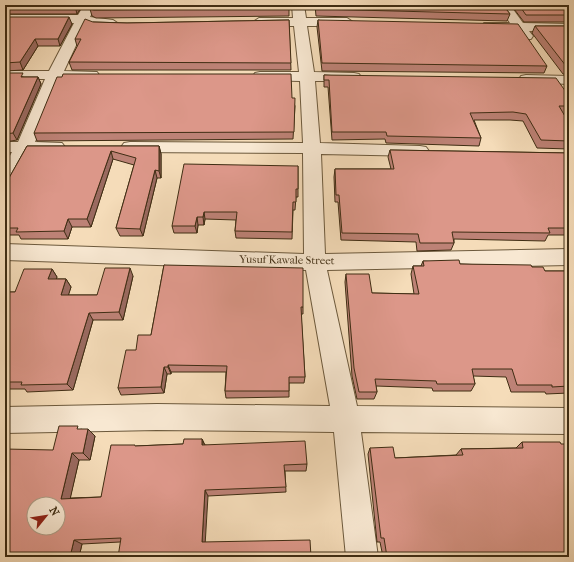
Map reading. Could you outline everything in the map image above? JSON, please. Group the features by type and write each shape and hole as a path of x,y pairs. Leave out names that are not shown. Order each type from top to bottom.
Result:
{"street":[{"path":"5,181 24,147 54,75 90,5"},
{"path":"504,5 532,45"},
{"path":"246,22 299,13 363,23"},
{"path":"299,13 307,76 312,148 315,262 346,419 362,557"},
{"path":"5,19 82,19 95,23 123,24"},
{"path":"473,26 569,28"},
{"path":"5,75 109,75"},
{"path":"244,76 369,77"},
{"path":"510,79 558,76 569,96"},
{"path":"5,147 72,147"},
{"path":"112,147 312,148 437,151"},
{"name":"Yusuf Kawale Street","path":"5,252 315,262 569,257"},
{"path":"5,420 157,417 569,421"}],"building":[{"path":"5,5 76,5 5,7"},
{"path":"92,5 289,5 289,8 94,10 90,9"},
{"path":"316,5 503,5 510,14 317,9"},
{"path":"519,5 569,5 569,15 526,15"},
{"path":"5,17 69,17 58,39 35,39 20,62 5,63"},
{"path":"85,19 93,22 127,23 289,20 291,63 69,62 81,39 75,39"},
{"path":"318,20 518,24 547,66 322,63"},
{"path":"535,26 569,26 569,67 566,66"},
{"path":"5,73 23,73 21,77 38,77 13,133 5,134"},
{"path":"63,74 291,74 292,98 295,98 294,132 34,133 57,77 62,77"},
{"path":"324,75 556,78 566,92 569,93 569,106 559,106 569,123 569,141 541,140 526,114 513,112 470,113 481,138 387,136 386,132 332,132 329,80 324,80"},
{"path":"27,146 159,146 159,171 155,170 140,229 116,228 136,158 111,151 87,219 68,219 64,231 16,232 18,228 5,228 5,179 9,178"},
{"path":"390,150 569,153 569,228 548,228 550,233 452,232 454,243 420,243 418,234 342,233 339,195 336,195 335,169 394,169"},
{"path":"184,164 298,166 298,189 296,189 296,202 293,202 292,232 235,231 237,212 204,212 203,217 197,217 195,226 172,226"},
{"path":"459,260 460,264 531,265 532,267 543,267 545,271 569,271 569,386 552,387 552,385 517,385 512,369 472,369 475,384 437,384 436,381 375,379 377,392 359,392 354,368 346,274 369,274 372,293 419,294 413,266 424,266 423,261"},
{"path":"164,265 303,268 303,307 301,307 305,377 289,377 289,391 225,391 227,366 168,365 168,367 164,367 161,387 118,388 126,350 136,350 138,335 151,335"},
{"path":"105,268 130,268 119,312 89,313 67,384 21,385 22,382 5,382 5,292 15,292 24,269 52,269 48,279 66,279 61,295 97,295"},
{"path":"59,426 78,426 77,429 88,429 83,453 72,453 62,496 26,496 26,536 66,536 66,499 101,497 111,445 135,446 183,444 184,439 202,439 202,445 305,441 307,464 284,465 286,487 205,490 202,542 310,540 311,557 118,557 121,538 74,540 70,557 5,557 5,449 53,450"},
{"path":"522,442 560,442 561,444 569,444 569,557 387,557 384,538 381,538 370,448 393,447 395,458 463,455 461,449 523,448"}]}
